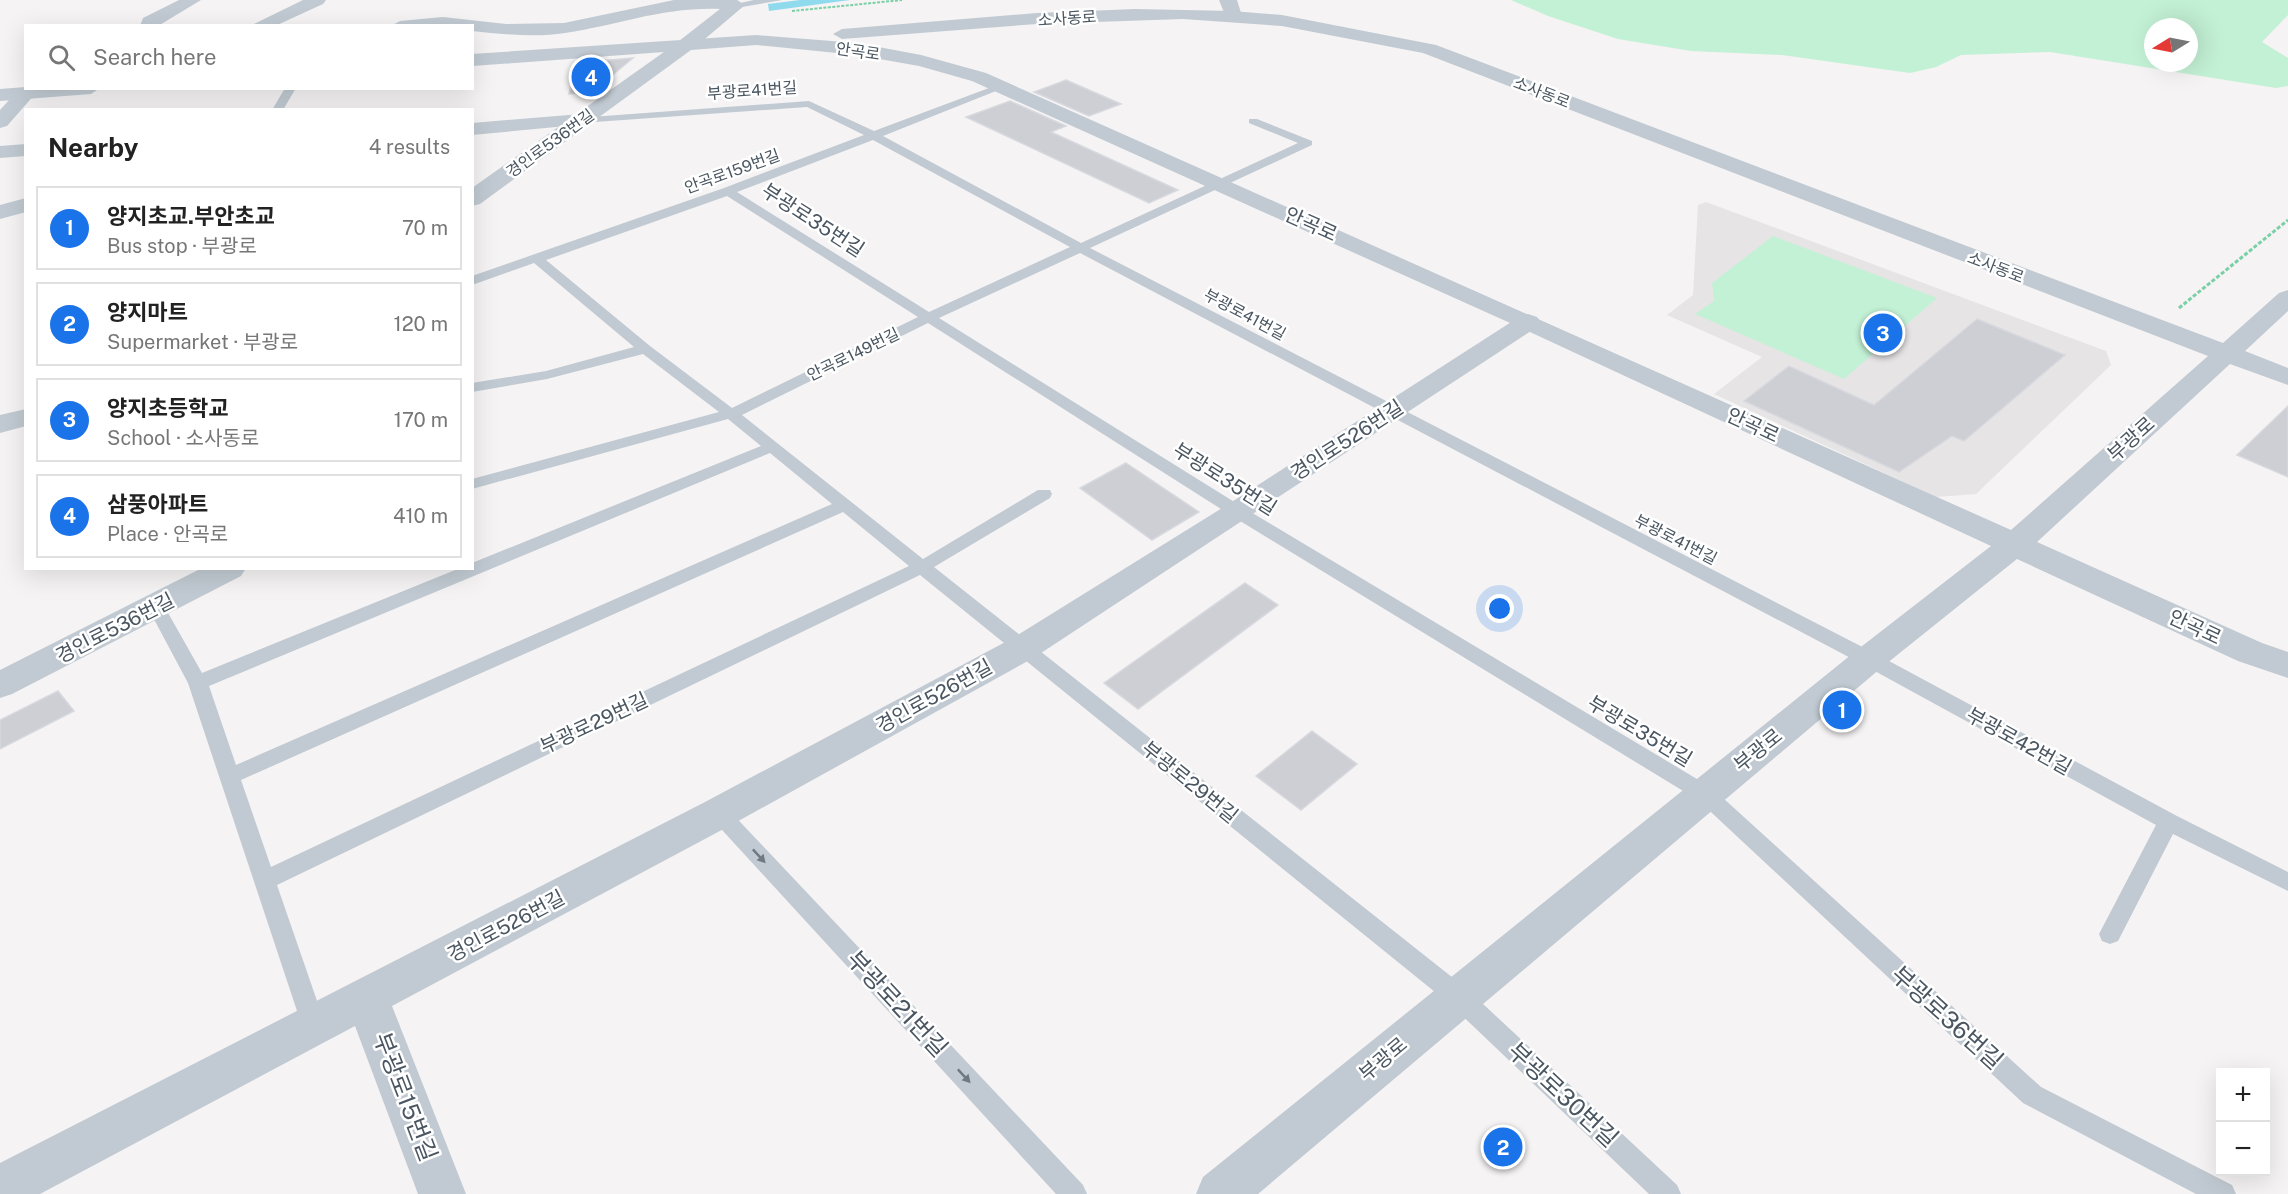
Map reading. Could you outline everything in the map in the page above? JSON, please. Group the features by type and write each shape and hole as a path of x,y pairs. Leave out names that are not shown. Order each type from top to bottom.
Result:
{"street":[{"path":"149,24 192,0"},
{"path":"263,24 317,0"},
{"path":"474,26 506,29 564,28 646,9 679,4 736,5"},
{"name":"경인로536번길","path":"474,198 686,45 736,5"},
{"name":"소사동로","path":"756,40 1231,8 1344,29 1429,49 2288,377"},
{"path":"421,24 442,22 457,24"},
{"name":"안곡로","path":"474,60 756,40 857,49 931,64 979,77 1528,322 2250,652 2288,665"},
{"path":"0,96 65,90"},
{"path":"0,122 26,93"},
{"path":"474,129 581,120"},
{"path":"0,152 24,150"},
{"path":"0,212 24,206"},
{"name":"부광로","path":"1220,1194 1869,659 2014,545 2288,298"},
{"name":"경인로526번길","path":"0,1189 719,813 1023,648 1238,512 1528,322"},
{"path":"0,424 24,418"},
{"name":"경인로536번길","path":"0,686 157,608 226,570"},
{"name":"부광로15번길","path":"367,999 442,1194"}],"lane":[{"path":"736,5 777,0"},
{"name":"안곡로159번길","path":"474,279 728,191 1001,87"},
{"path":"278,108 290,90"},
{"name":"부광로41번길","path":"581,120 809,104 873,135 1079,247 1869,659"},
{"path":"1219,183 1308,143 1253,120"},
{"name":"안곡로149번길","path":"474,483 731,414 927,318 1219,183"},
{"name":"부광로35번길","path":"728,191 1238,512 1705,794"},
{"name":"부광로29번길","path":"537,259 645,349 731,414 1459,997"},
{"path":"474,388 548,375 645,349"},
{"path":"474,570 772,447"},
{"path":"922,567 1044,494"},
{"path":"230,776 844,505"},
{"name":"부광로29번길","path":"266,880 922,567"},
{"path":"198,683 473,570"},
{"path":"157,608 198,683 313,1024"},
{"name":"부광로42번길","path":"1869,659 2169,822 2288,882"},
{"name":"부광로36번길","path":"1705,794 2032,1095 2223,1194"},
{"name":"부광로21번길","path":"719,813 1074,1194"},
{"path":"2110,934 2169,822"},
{"name":"부광로30번길","path":"1459,997 1668,1194"}],"path":[{"path":"869,3 889,0"},
{"path":"782,12 902,0"},
{"path":"2178,308 2288,220"}],"shaded area":[{"path":"1706,202 2106,351 2111,365 1976,494 1936,497 1714,394 1762,357 1667,315 1693,295 1698,205"}],"green space":[{"path":"1511,0 2288,0 2288,15 2262,42 2288,58 2288,86 2276,88 2176,72 2198,72 2198,18 2144,18 2144,67 2050,52 1961,55 1936,67 1910,73 1782,55 1691,51 1618,39 1548,16"},
{"path":"1773,236 1937,298 1844,379 1695,314 1714,301 1712,283"}],"water":[{"path":"800,0 850,0 769,11 768,4"}],"building":[{"path":"633,58 592,92 569,94 576,63"},
{"path":"1066,80 1121,104 1089,116 1034,92"},
{"path":"1010,101 1066,126 1051,132 1178,190 1149,203 966,117"},
{"path":"1977,319 2065,355 1964,441 1952,436 1899,472 1744,401 1789,366 1874,405"},
{"path":"2288,406 2288,477 2237,455"},
{"path":"1126,463 1199,512 1152,540 1080,488"},
{"path":"1245,583 1278,605 1138,709 1104,683"},
{"path":"58,691 74,711 0,749 0,720"},
{"path":"1312,731 1357,764 1301,810 1256,776"}],"place":[{"name":"삼풍아파트","path":"591,77"},
{"name":"양지초등학교","path":"1883,333"},
{"name":"양지초교.부안초교","path":"1842,710"},
{"name":"양지마트","path":"1503,1147"}]}
